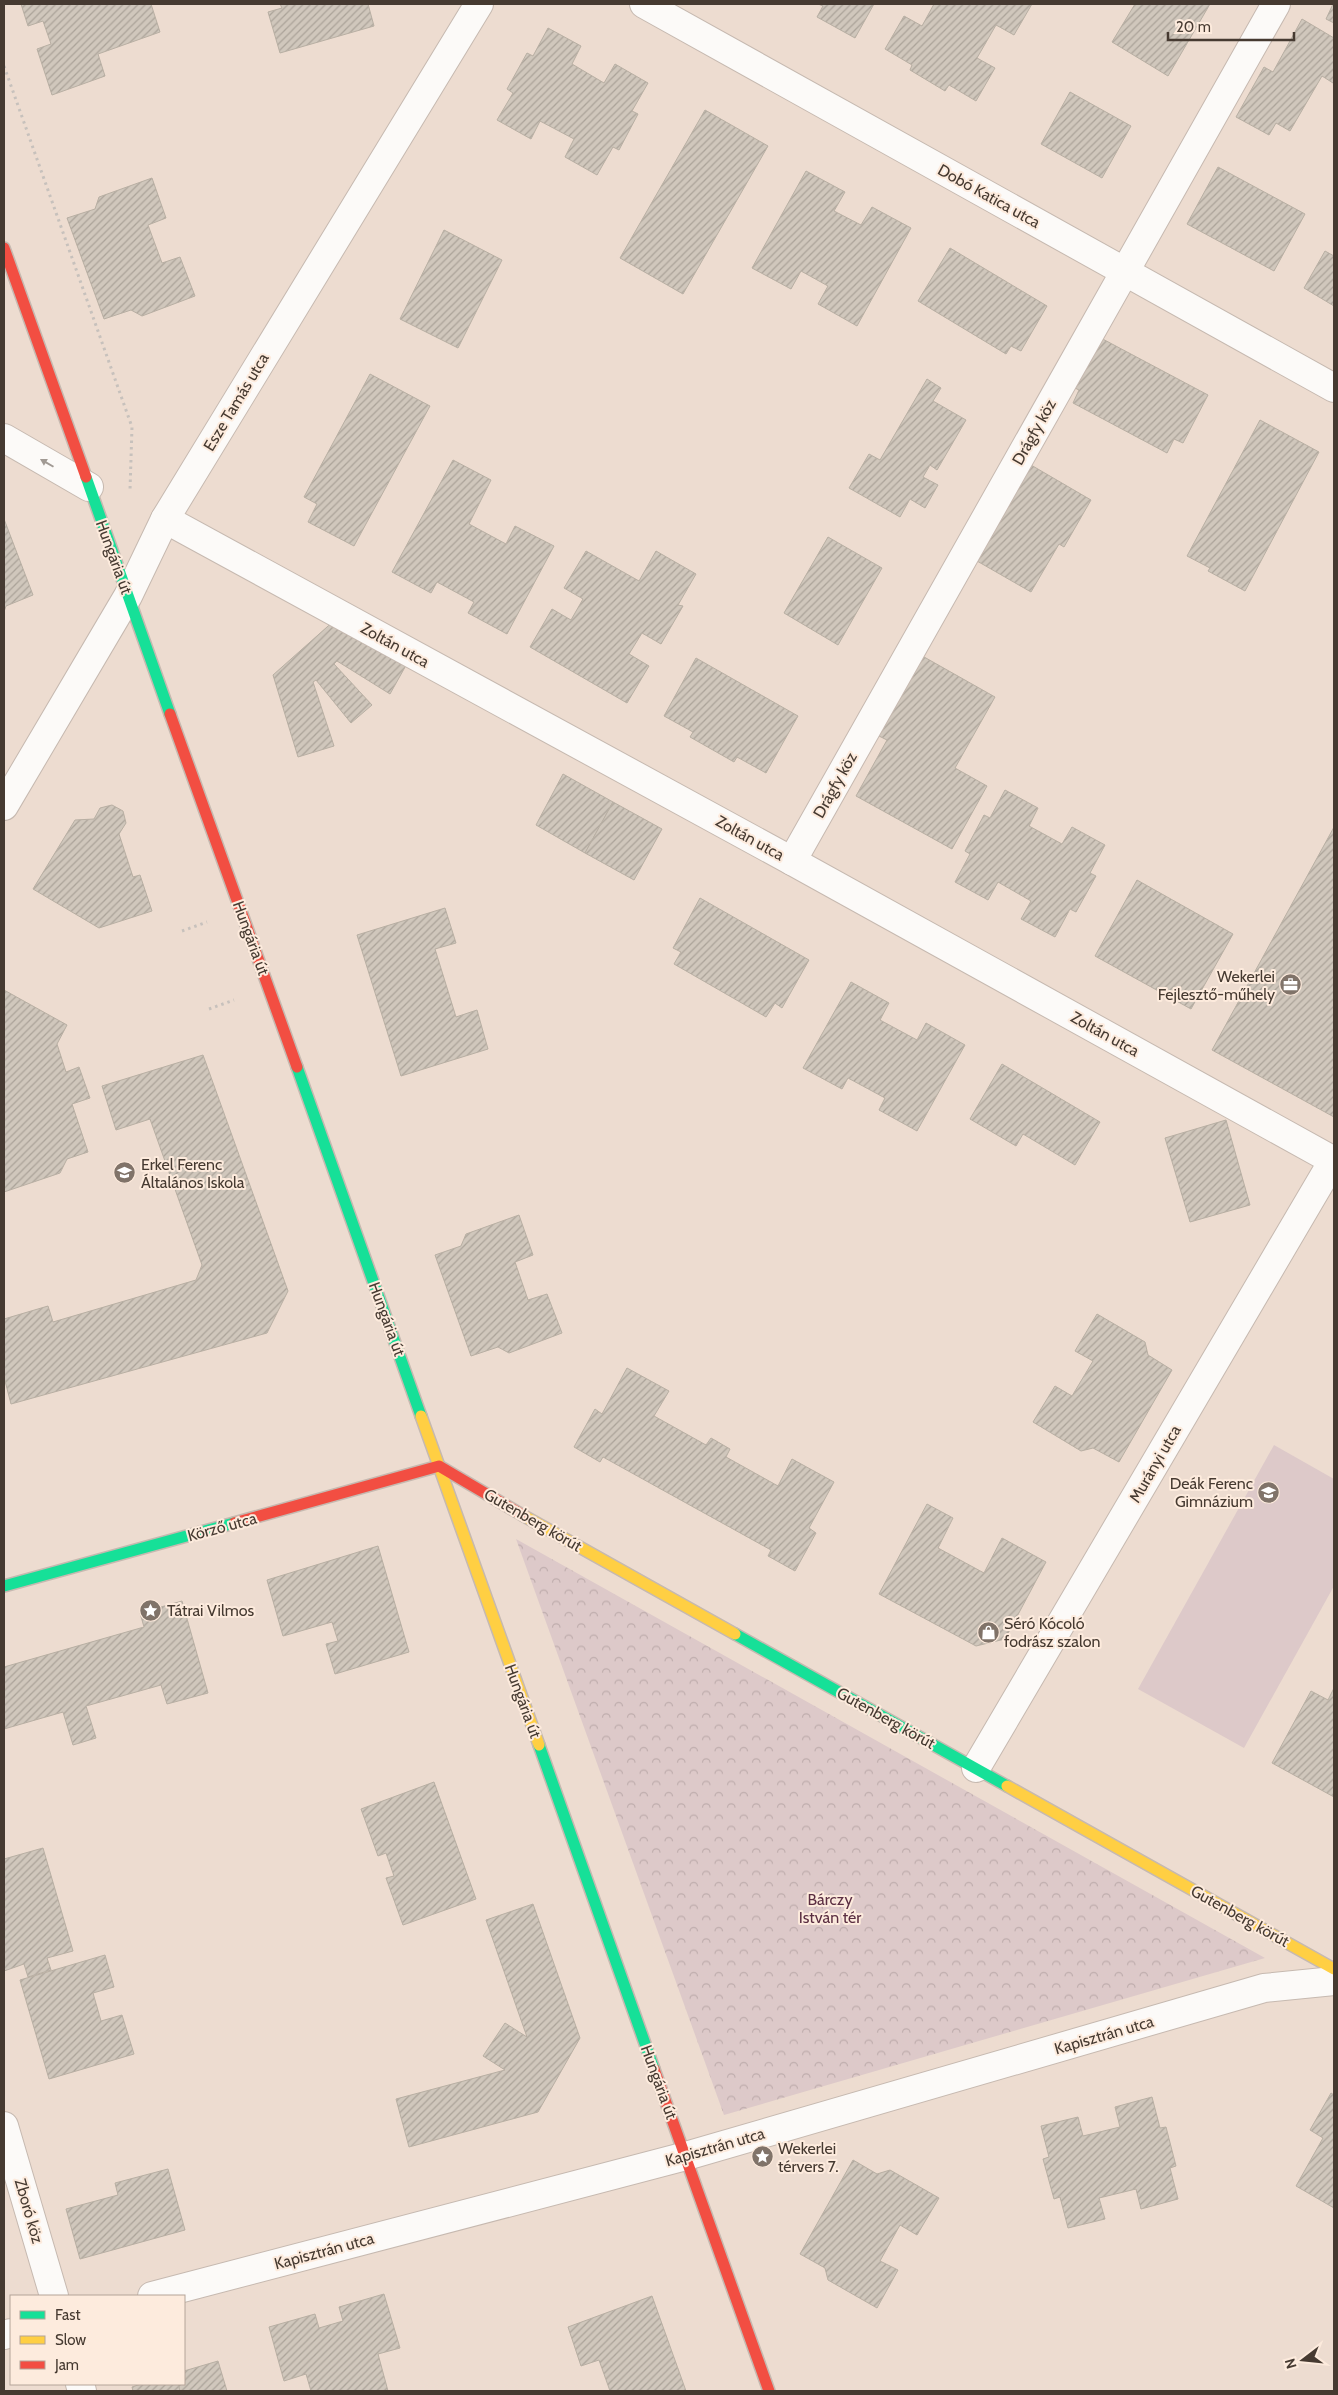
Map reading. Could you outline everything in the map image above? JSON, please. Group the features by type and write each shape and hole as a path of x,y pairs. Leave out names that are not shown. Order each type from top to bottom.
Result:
{"street":[{"name":"Esze Tamás utca","path":"4,806 128,596 165,519 479,4"},
{"name":"Dobó Katica utca","path":"644,4 1334,388"},
{"name":"Drágfy köz","path":"792,861 1276,4"},
{"name":"Hungária út","path":"4,248 769,2391"},
{"path":"4,438 89,487"},
{"name":"Zoltán utca","path":"165,519 792,861 1334,1160"},
{"name":"Murányi utca","path":"976,1768 1334,1160"},
{"name":"Körző utca","path":"4,1586 439,1466"},
{"name":"Gutenberg körút","path":"439,1466 524,1516 1334,1969"},
{"name":"Kapisztrán utca","path":"156,2295 686,2156 1264,1988 1334,1981"},
{"name":"Zboró köz","path":"4,2126 54,2295"}],"path":[{"path":"4,66 132,427"},
{"path":"182,931 209,922"},
{"path":"209,1009 237,999"}],"green space":[{"path":"1274,1445 1334,1479 1334,1586 1244,1748 1138,1689"},
{"name":"Bárczy István tér","path":"516,1539 1265,1958 724,2115"}],"building":[{"path":"21,4 151,4 160,32 98,54 105,76 52,95 37,49 51,44 43,21 28,26"},
{"path":"280,4 368,4 374,26 280,53 268,12 282,8"},
{"path":"818,4 874,4 855,38 817,17 823,6"},
{"path":"934,4 1032,4 1014,35 996,25 977,58 995,68 976,101 949,85 945,91 910,70 912,65 885,49 904,16 922,26"},
{"path":"1135,4 1210,4 1168,76 1112,42"},
{"path":"1334,4 1334,23 1326,19"},
{"path":"1302,19 1334,38 1334,81 1333,83 1322,76 1290,131 1276,123 1269,135 1236,117 1264,67 1273,72"},
{"path":"548,28 581,46 572,64 604,83 615,64 648,83 632,111 638,114 619,150 613,147 597,175 565,157 574,139 540,121 531,139 497,120 513,93 507,89 527,53 533,56"},
{"path":"1070,92 1131,126 1102,178 1041,144"},
{"path":"705,110 768,146 683,294 620,258"},
{"path":"1218,167 1305,214 1274,271 1187,224"},
{"path":"806,171 845,192 834,211 861,225 872,207 911,228 857,326 818,304 828,286 801,271 791,289 752,268"},
{"path":"152,178 166,218 148,225 162,263 180,257 195,296 142,316 131,310 104,319 67,218 95,209 99,197"},
{"path":"444,230 502,260 458,348 400,319"},
{"path":"950,248 1047,306 1021,351 1011,346 1006,354 918,301"},
{"path":"1325,251 1334,256 1334,306 1304,288"},
{"path":"1097,336 1208,395 1183,443 1174,439 1167,453 1073,403 1079,390 1071,386"},
{"path":"370,374 430,406 354,546 308,522 317,504 304,497"},
{"path":"927,379 941,388 933,401 966,420 937,470 930,465 923,477 938,485 925,508 910,499 900,517 849,488 869,454 880,460"},
{"path":"1260,420 1319,452 1245,591 1208,571 1210,568 1187,556"},
{"path":"453,460 491,480 469,524 506,544 515,526 554,546 507,634 468,613 474,602 437,582 431,593 392,572"},
{"path":"1031,465 1091,500 1064,547 1059,544 1031,592 977,561"},
{"path":"4,519 33,595 6,606 4,612"},
{"path":"828,537 882,568 838,645 784,613"},
{"path":"586,551 639,581 656,551 696,574 678,605 683,606 661,644 642,633 629,654 649,666 627,703 530,647 552,609 571,620 583,599 564,588"},
{"path":"336,619 409,660 390,694 337,661 334,664 372,705 351,723 316,680 313,682 334,746 298,757 273,675"},
{"path":"917,653 995,697 955,768 987,786 952,849 856,796 887,740 873,733"},
{"path":"696,658 798,716 766,773 737,757 734,762 690,737 693,732 664,716"},
{"path":"563,774 613,802 585,853 536,825"},
{"path":"1005,790 1038,808 1029,826 1062,844 1072,827 1105,845 1090,873 1096,876 1076,912 1070,909 1055,937 1021,919 1031,901 998,882 988,900 955,882 970,854 965,851 984,815 990,818"},
{"path":"613,802 662,829 634,880 585,853"},
{"path":"112,805 123,811 126,823 119,834 133,877 140,875 152,911 99,928 33,889 75,820 94,819 100,808"},
{"name":"Wekerlei Fejlesztő-műhely","path":"1334,827 1334,1117 1212,1050"},
{"path":"1137,880 1233,934 1191,1009 1095,956"},
{"path":"700,898 809,960 782,1008 775,1003 766,1017 674,964 681,952 673,948"},
{"path":"445,908 456,943 435,949 456,1017 477,1010 488,1049 401,1076 357,935"},
{"path":"851,982 889,1003 880,1020 917,1040 926,1023 965,1045 917,1131 879,1110 885,1098 848,1078 842,1089 803,1068"},
{"path":"4,990 67,1025 57,1044 66,1072 79,1067 90,1098 72,1104 88,1152 67,1159 60,1173 4,1192"},
{"path":"203,1055 288,1291 267,1333 11,1404 4,1377 4,1319 48,1306 53,1322 196,1280 202,1265 150,1119 116,1130 102,1086"},
{"path":"1002,1064 1100,1122 1075,1165 1023,1134 1016,1146 970,1119"},
{"path":"1226,1120 1250,1205 1190,1222 1165,1138"},
{"path":"519,1215 533,1255 515,1262 528,1300 547,1294 562,1333 509,1353 498,1347 471,1356 435,1255 461,1246 466,1234"},
{"path":"1097,1314 1145,1342 1148,1355 1172,1370 1119,1462 1093,1448 1081,1451 1033,1422 1055,1386 1072,1396 1093,1361 1075,1351"},
{"path":"627,1368 669,1391 654,1416 706,1445 711,1438 730,1449 726,1457 778,1486 792,1459 834,1482 809,1528 816,1533 795,1571 768,1556 771,1550 603,1457 600,1462 574,1447 595,1409 602,1414"},
{"path":"927,1504 953,1518 938,1548 984,1573 1002,1538 1046,1562 1005,1639 976,1646 879,1594"},
{"path":"378,1546 409,1652 335,1674 326,1644 338,1641 332,1622 283,1636 267,1580"},
{"path":"182,1601 208,1693 167,1704 161,1685 86,1706 96,1738 73,1745 63,1712 4,1729 4,1667 144,1627 140,1613"},
{"path":"1334,1688 1334,1797 1272,1763 1311,1691 1328,1700"},
{"path":"434,1782 476,1899 403,1925 386,1878 394,1876 386,1853 378,1856 361,1809"},
{"path":"43,1848 73,1951 47,1958 51,1970 28,1977 24,1964 4,1971 4,1859"},
{"path":"533,1904 580,2038 538,2112 409,2147 396,2099 505,2070 483,2056 505,2023 527,2037 486,1920"},
{"path":"105,1955 114,1987 93,1993 101,2021 122,2015 134,2054 49,2079 20,1980"},
{"path":"1331,2093 1334,2095 1334,2208 1296,2186 1323,2138 1310,2130"},
{"path":"1152,2097 1160,2128 1166,2127 1176,2166 1170,2168 1178,2199 1141,2209 1136,2189 1099,2198 1105,2219 1068,2228 1060,2197 1054,2199 1043,2159 1049,2157 1041,2126 1078,2117 1083,2136 1120,2127 1115,2107"},
{"path":"853,2160 877,2174 890,2170 939,2198 917,2235 900,2225 880,2261 898,2270 877,2308 828,2280 825,2268 800,2254"},
{"path":"168,2169 185,2230 80,2259 66,2209 118,2195 115,2183"},
{"path":"384,2294 400,2348 378,2354 388,2391 311,2391 306,2374 284,2381 269,2327 315,2314 319,2328 343,2321 339,2307"},
{"path":"652,2296 686,2391 610,2391 599,2360 581,2366 568,2327"},
{"path":"218,2361 227,2391 180,2391 178,2385 185,2385 185,2371"},
{"path":"138,2385 178,2385 180,2391 133,2391 132,2387"}],"traffic: fast":[{"path":"86,477 170,714"},
{"path":"297,1067 421,1416"},
{"path":"4,1586 234,1523"},
{"path":"735,1634 1007,1786"},
{"path":"539,1745 654,2069"}],"traffic: slow":[{"path":"421,1416 539,1745"},
{"path":"524,1516 735,1634"},
{"path":"1007,1786 1334,1969"}],"traffic: jam":[{"path":"4,248 86,477"},
{"path":"170,714 297,1067"},
{"path":"234,1523 439,1466 524,1516"},
{"path":"654,2069 769,2391"}],"place":[{"name":"Wekerlei Fejlesztő-műhely","path":"1291,985"},
{"name":"Erkel Ferenc Általános Iskola","path":"125,1173"},
{"name":"Deák Ferenc Gimnázium","path":"1269,1492"},
{"name":"Tátrai Vilmos","path":"151,1610"},
{"name":"Séró Kócoló fodrász szalon","path":"988,1632"},
{"name":"Wekerlei térvers 7.","path":"762,2157"}]}
